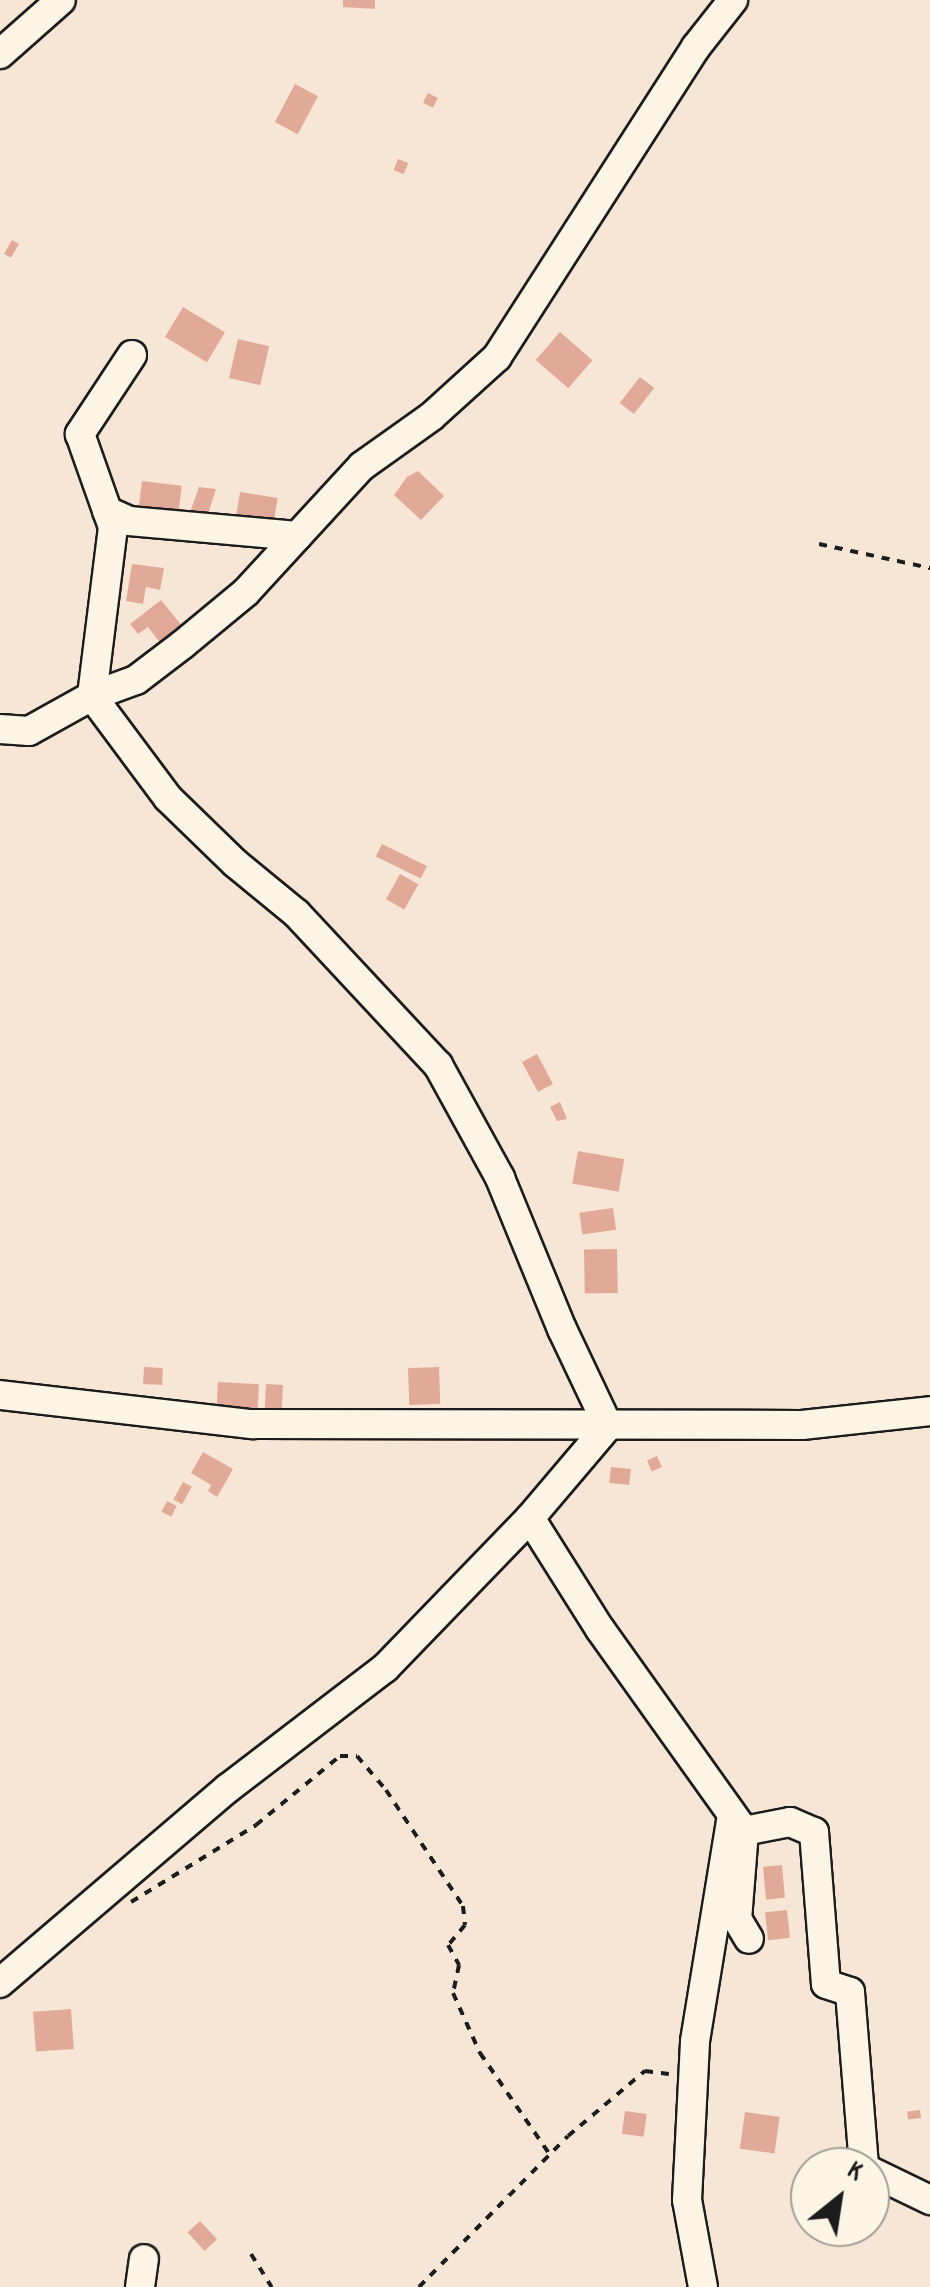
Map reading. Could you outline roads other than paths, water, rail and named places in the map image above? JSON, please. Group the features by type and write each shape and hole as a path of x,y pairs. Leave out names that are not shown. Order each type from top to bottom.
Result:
{"street":[{"path":"0,54 60,0"},
{"path":"0,729 29,731 92,696 136,680 182,646 246,592 362,466 432,416 497,357 696,47 733,0"},
{"path":"132,356 80,434 113,527 92,696 168,798 234,863 297,914 438,1066 500,1178 562,1330 608,1426"},
{"path":"108,512 129,521 297,536"},
{"path":"0,1396 252,1424 510,1421 608,1426 802,1425 930,1411"},
{"path":"0,1984 228,1788 385,1668 530,1518 608,1426"},
{"path":"530,1518 600,1629 738,1823 737,1918 749,1938"},
{"path":"738,1823 790,1822 814,1832 826,1984 850,1992 865,2147"},
{"path":"703,2287 687,2200 693,2078 705,1962 738,1823"},
{"path":"890,2180 930,2200"}]}
